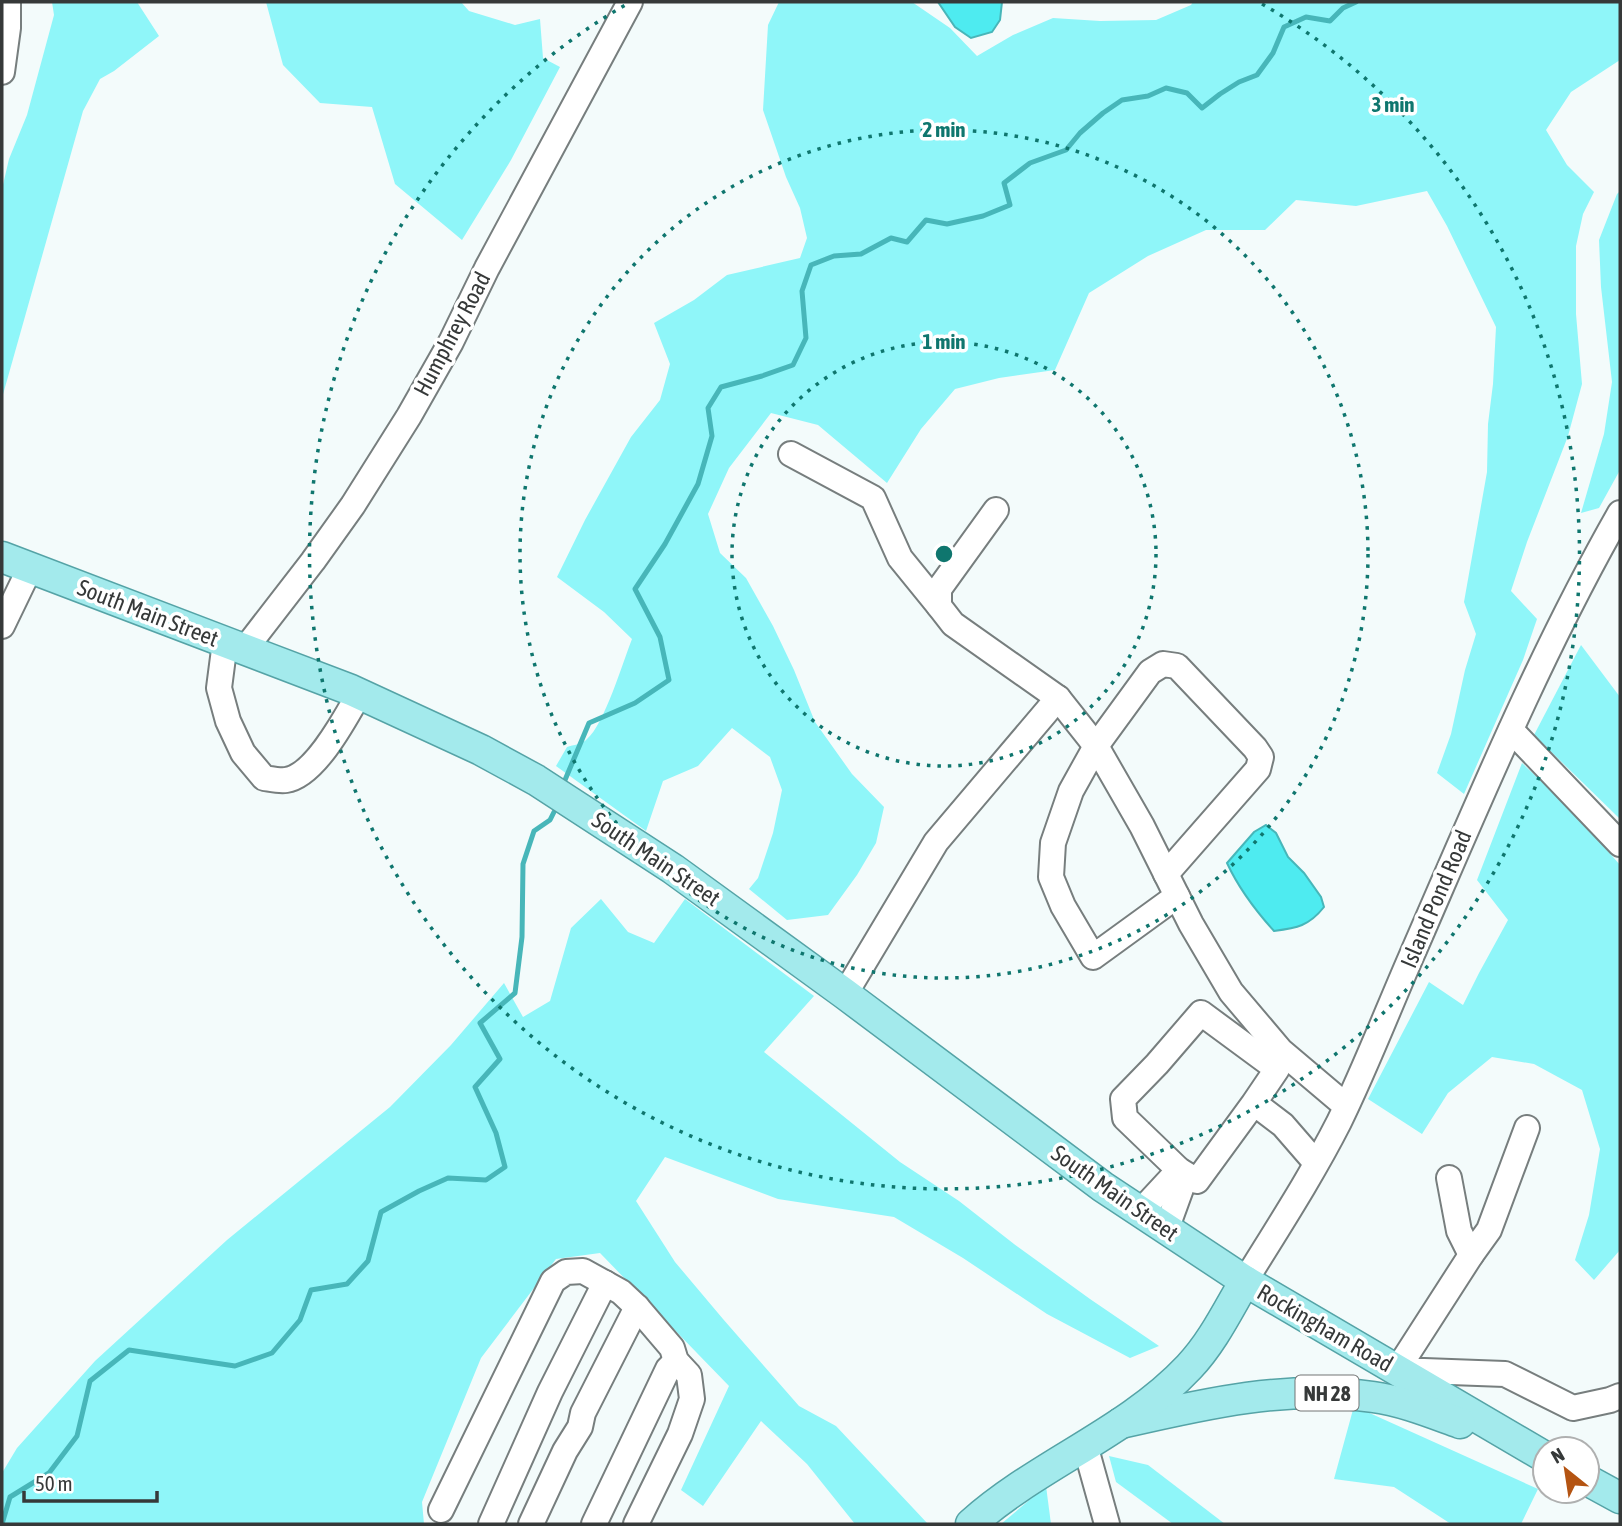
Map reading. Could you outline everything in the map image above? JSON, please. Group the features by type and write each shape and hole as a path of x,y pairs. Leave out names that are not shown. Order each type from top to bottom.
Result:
{"main road":[{"name":"South Main Street","path":"2,557 359,694 481,750 545,785 673,869 1103,1187 1245,1281"},
{"name":"Rockingham Road","path":"971,1524 1026,1482 1150,1403 1191,1365 1245,1281 1531,1449"},
{"name":"NH 28","path":"1121,1423 1263,1395 1335,1393 1407,1404 1531,1450"},
{"path":"1601,1488 1620,1498"}],"street":[{"path":"2,72 8,29 8,2"},
{"name":"Humphrey Road","path":"235,645 313,561 353,505 409,415 451,342 626,4"},
{"path":"791,454 873,498 900,558 953,624 1058,698 1096,746 1142,826 1191,924 1231,992 1281,1051 1346,1106"},
{"path":"939,607 939,589 996,510"},
{"name":"Island Pond Road","path":"1245,1281 1316,1163 1346,1106 1511,730 1565,617 1620,513"},
{"path":"4,615 30,568"},
{"path":"235,645 219,688 228,721 243,753 264,778 287,780 304,771 336,736 359,694"},
{"path":"1166,874 1258,769 1261,757 1177,666 1163,664 1150,672 1096,746 1071,791 1053,843 1051,877 1063,905 1093,957 1177,896"},
{"path":"845,994 936,842 1058,698"},
{"path":"1511,730 1620,844"},
{"path":"1201,1013 1277,1069 1198,1181 1182,1172 1125,1118 1123,1099 1201,1013"},
{"path":"1254,1103 1283,1125 1316,1163"},
{"path":"1397,1370 1489,1230 1527,1128"},
{"path":"1140,1212 1182,1172"},
{"path":"1167,1230 1182,1172"},
{"path":"1449,1178 1459,1231 1471,1255"},
{"path":"441,1510 553,1281 566,1272 583,1270 621,1292 637,1307 672,1348 676,1361 689,1375 692,1399 680,1434 636,1524"},
{"path":"491,1524 550,1392 605,1283"},
{"path":"531,1524 637,1307"},
{"path":"594,1524 668,1369 676,1361"},
{"path":"1397,1370 1505,1374 1573,1408 1620,1396"},
{"path":"1085,1445 1107,1524"}],"shaded area":[{"path":"52,2 137,2 159,36 100,79 83,111 2,398 2,189 9,159 27,115 54,15"},
{"path":"266,2 461,2 469,11 515,25 540,19 543,58 560,67 511,160 462,240 395,184 372,107 320,103 283,65"},
{"path":"779,2 912,2 950,28 977,56 1013,35 1053,18 1156,20 1193,2 1620,2 1620,60 1571,92 1546,130 1567,165 1594,192 1583,214 1576,246 1576,314 1582,384 1568,436 1511,591 1537,619 1523,660 1464,794 1437,773 1451,734 1476,634 1464,602 1487,472 1496,327 1427,191 1356,206 1296,200 1265,230 1206,230 1148,256 1089,293 1055,370 999,378 955,389 921,429 887,483 818,425 771,413 729,468 708,514 720,553 746,578 773,626 815,722 852,774 884,807 876,843 828,915 787,920 749,889 758,878 773,833 782,790 770,757 732,728 698,766 663,781 646,831 556,766 567,747 587,739 600,721 632,639 604,612 557,577 631,437 660,400 670,364 654,323 694,300 727,275 800,258 807,238 800,208 786,177 763,110 768,25"},
{"path":"938,2 1002,2 1000,20 992,32 971,38 955,27"},
{"path":"1620,191 1620,470 1599,508 1581,513 1604,434 1612,382 1601,287 1599,240"},
{"path":"1581,645 1620,697 1620,819 1534,735"},
{"path":"1522,763 1573,811 1620,865 1620,1250 1594,1280 1575,1260 1589,1215 1600,1149 1582,1090 1534,1064 1492,1057 1448,1093 1422,1134 1368,1099 1429,982 1463,1005 1508,920 1477,880"},
{"path":"1266,825 1276,833 1288,857 1304,873 1321,897 1324,907 1308,922 1296,927 1274,931 1248,899 1227,863 1254,832"},
{"path":"601,899 628,932 654,943 685,899 814,996 764,1052 900,1162 959,1201 1014,1244 1159,1346 1130,1358 1047,1314 963,1258 894,1217 778,1199 665,1157 636,1201 675,1262 799,1406 836,1426 928,1524 855,1524 807,1464 761,1421 703,1506 681,1490 729,1386 600,1253 556,1259 481,1358 422,1502 424,1524 2,1524 2,1473 17,1448 95,1361 227,1240 390,1107 451,1045 504,983 523,1017 550,1001 571,928"},
{"path":"1354,1406 1531,1486 1531,1503 1521,1524 1451,1524 1394,1487 1334,1479"},
{"path":"1109,1456 1148,1465 1225,1524 1173,1524 1116,1482"},
{"path":"1046,1486 1051,1524 1001,1524"}],"waterway":[{"path":"565,780 589,723 635,703 669,680 660,637 635,589 665,544 698,484 712,436 708,408 721,387 793,365 806,338 802,291 811,265 834,256 861,254 891,238 907,242 926,220 947,224 983,216 1010,205 1004,183 1030,163 1066,150 1080,133 1122,100 1148,96 1166,88 1187,93 1202,108 1239,82 1257,75 1273,53 1284,27 1306,17 1330,21 1343,8 1356,2"},
{"path":"2,1524 10,1497 49,1473 77,1436 90,1381 129,1350 235,1366 272,1353 300,1320 311,1290 347,1284 368,1261 381,1212 448,1178 486,1180 505,1167 496,1133 475,1087 500,1059 480,1023 515,993 522,937 523,864 534,831 550,820 554,812"}]}
